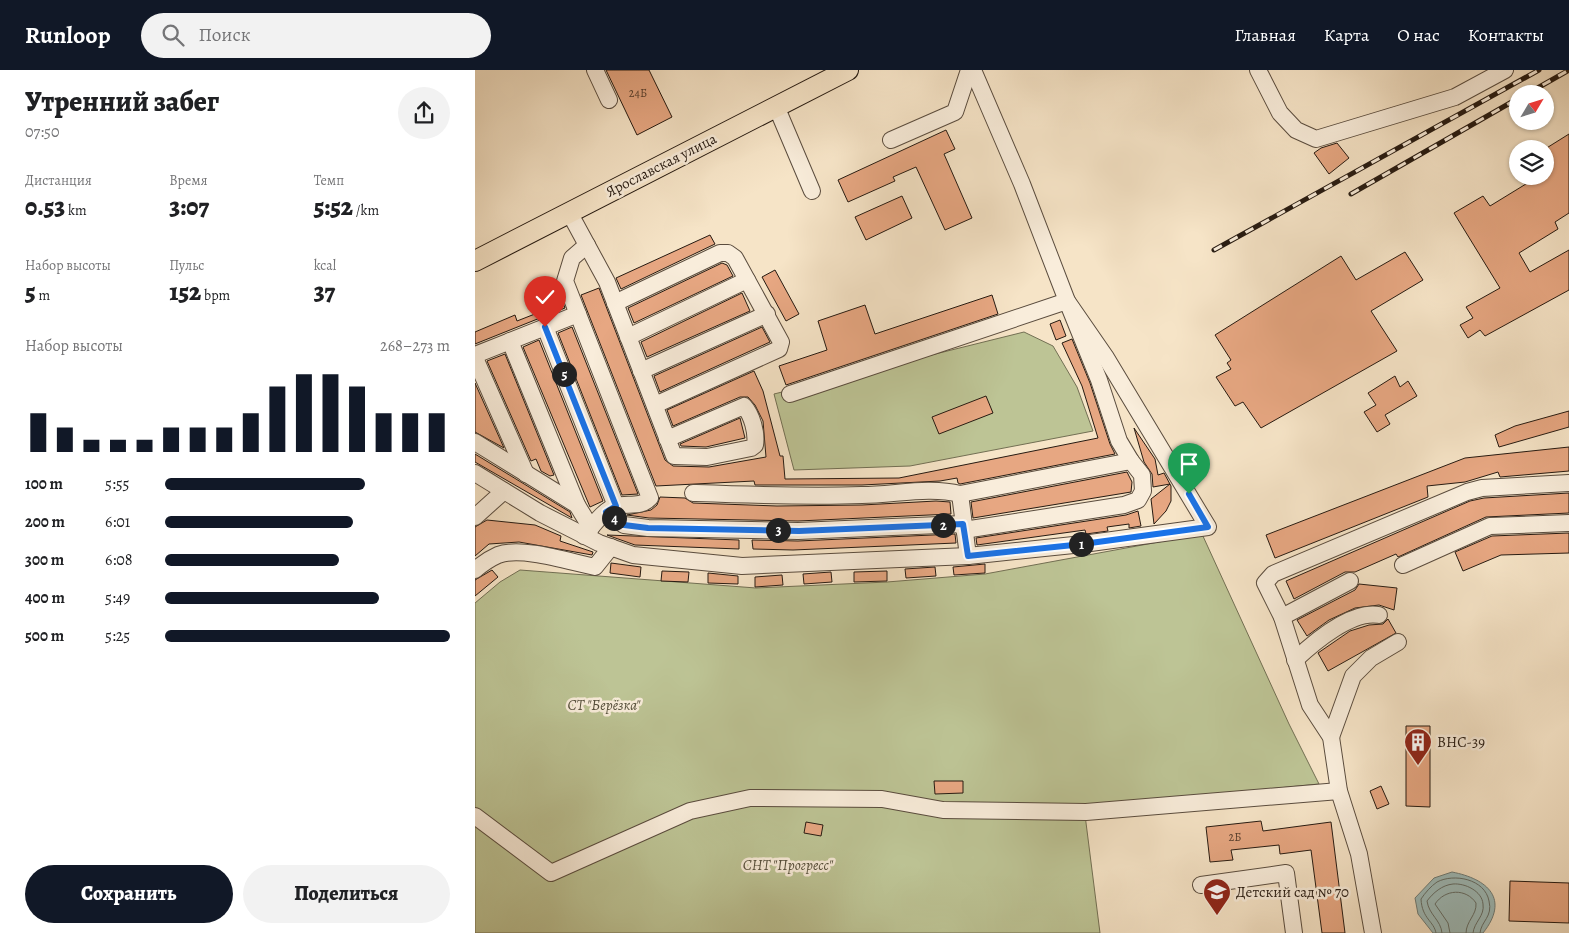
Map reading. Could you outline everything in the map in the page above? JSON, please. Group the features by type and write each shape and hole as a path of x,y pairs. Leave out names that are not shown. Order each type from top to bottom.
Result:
{"main road":[{"name":"Ярославская улица","path":"475,261 848,70"}],"street":[{"path":"595,70 609,100"},
{"path":"891,140 955,112 971,70"},
{"path":"545,327 611,509 624,525 648,528 799,531 963,527 1124,505 1138,500 1143,491 1142,475 1119,441 1099,380 1022,184 971,70"},
{"path":"1258,70 1281,113 1296,130 1317,139 1455,97 1505,70"},
{"path":"775,106 813,191"},
{"path":"569,212 607,282 641,372 655,405 667,439 674,456 707,457 751,448 755,445 756,438 748,411 744,406 667,439"},
{"path":"587,245 573,258 565,281 650,498 641,504 611,509 588,532"},
{"path":"615,303 720,253 728,252 735,258 781,342 779,349 655,405"},
{"path":"628,337 747,280"},
{"path":"790,394 1067,302"},
{"path":"475,474 504,491 588,532 611,548 633,555 662,560 742,566 968,556 1083,544 1208,527 1105,356 1067,302"},
{"path":"526,474 475,356 578,314"},
{"path":"641,372 767,314"},
{"path":"510,341 588,532"},
{"path":"475,442 577,504"},
{"path":"693,493 793,497 897,494 943,490 960,494 1131,461"},
{"path":"1373,933 1359,854 1339,791 1331,737 1310,705 1282,617 1265,583 1273,574 1467,492 1482,488 1569,483"},
{"path":"475,517 504,491"},
{"path":"960,494 968,556"},
{"path":"1403,564 1490,526 1569,523"},
{"path":"475,570 500,554 516,553 595,567 611,548"},
{"path":"1282,617 1350,581"},
{"path":"1295,660 1314,641 1360,616 1379,615"},
{"path":"1331,737 1353,676 1371,658 1398,642"},
{"path":"475,816 551,873 690,811 750,798 883,799 943,810 1085,812 1339,791"},
{"path":"1201,885 1286,873 1294,933"}],"green space":[{"path":"1024,332 1053,346 1077,387 1093,431 910,466 794,470 774,394"},
{"name":"СТ \"Берёзка\"","path":"1202,534 1289,724 1319,784 1084,807 1100,933 475,933 475,603 500,582 520,570 756,588 887,582 985,574"}],"water":[{"path":"1452,872 1476,880 1485,885 1491,892 1495,901 1495,910 1491,921 1483,933 1433,933 1418,914 1415,898 1434,878"}],"building":[{"path":"606,70 649,70 672,117 637,135"},
{"path":"946,130 955,149 944,154 972,218 945,230 916,167 893,177 895,181 848,202 838,180"},
{"path":"1569,134 1569,213 1555,222 1558,229 1519,253 1530,272 1569,250 1569,290 1485,336 1480,330 1468,338 1460,325 1473,318 1466,307 1500,288 1454,213 1483,196 1490,206 1524,185 1554,185 1554,143"},
{"path":"1337,143 1349,158 1329,174 1314,153 1321,148"},
{"path":"902,196 912,218 866,240 855,217"},
{"path":"710,235 715,244 621,289 616,278"},
{"path":"1405,252 1423,280 1371,311 1397,351 1261,428 1243,402 1235,406 1216,377 1231,369 1227,363 1231,360 1215,335 1341,256 1356,280"},
{"path":"722,263 727,265 733,276 634,323 628,308"},
{"path":"775,270 799,314 786,321 762,277"},
{"path":"599,288 665,460 673,466 709,467 766,457 763,421 755,405 748,397 740,397 673,426 667,410 754,371 763,391 780,456 783,456 785,479 899,478 1098,438 1082,386 1062,343 1072,339 1115,454 960,484 957,478 940,481 862,485 755,485 754,481 656,486 581,295"},
{"path":"742,293 750,311 647,357 641,342"},
{"path":"992,295 998,314 786,385 779,366 827,350 818,321 865,305 875,334"},
{"path":"563,303 565,308 475,344 475,332 515,315 517,321"},
{"path":"1060,320 1066,336 1056,340 1050,324"},
{"path":"572,327 638,494 622,495 558,333"},
{"path":"762,327 770,342 660,392 654,376"},
{"path":"539,340 603,501 590,507 523,347"},
{"path":"505,354 554,475 550,476 541,471 536,459 531,461 487,361"},
{"path":"1395,376 1400,387 1408,381 1417,396 1385,415 1390,424 1377,432 1364,412 1376,405 1368,393"},
{"path":"475,383 504,448 475,432"},
{"path":"986,396 993,413 939,434 932,417"},
{"path":"1569,411 1569,427 1499,447 1495,435 1515,426"},
{"path":"740,418 745,438 706,447 681,446 680,444"},
{"path":"1134,428 1155,459 1158,475 1164,473 1170,484 1153,487 1152,474 1144,462"},
{"path":"1569,447 1569,471 1500,477 1498,472 1465,482 1427,486 1428,497 1275,558 1266,535 1465,458"},
{"path":"475,454 570,512 572,518 475,462"},
{"path":"1127,472 1132,482 1131,492 973,518 971,502"},
{"path":"1170,484 1171,501 1166,511 1154,524 1151,499"},
{"path":"1569,493 1569,513 1486,517 1398,557 1396,554 1355,572 1345,572 1294,599 1286,581 1470,501 1484,498"},
{"path":"660,497 685,498 693,503 777,506 862,505 936,501 950,502 951,514 798,521 649,518 627,515 651,510 657,505"},
{"path":"1138,511 1141,526 1129,528 1129,524 1107,527 1108,531 1086,534 1085,530 977,545 976,538 1126,515"},
{"path":"487,520 535,525 561,536 560,541 593,552 592,555 519,542 489,544 475,556 475,527"},
{"path":"1569,533 1569,553 1501,555 1463,571 1455,552 1492,536"},
{"path":"955,534 956,543 793,550 753,549 752,540 798,541"},
{"path":"607,535 739,540 739,549 635,545"},
{"path":"611,563 641,567 640,577 610,573"},
{"path":"985,564 985,573 954,575 953,567"},
{"path":"935,567 936,576 906,578 905,569"},
{"path":"492,570 498,577 475,596 475,580"},
{"path":"662,571 689,572 688,582 661,581"},
{"path":"887,571 887,581 854,582 854,572"},
{"path":"831,572 832,582 804,584 803,574"},
{"path":"708,573 738,576 738,584 708,583"},
{"path":"782,575 783,585 755,587 755,577"},
{"path":"1359,584 1397,588 1394,610 1379,605 1355,608 1329,620 1307,636 1297,620 1355,590"},
{"path":"1388,619 1396,633 1328,671 1318,653 1350,631 1369,625 1383,624"},
{"name":"ВНС-39","path":"1406,726 1430,726 1430,807 1406,806"},
{"path":"934,781 963,781 963,793 935,794"},
{"path":"1381,786 1389,804 1377,809 1370,791"},
{"path":"1261,821 1263,831 1331,822 1345,933 1322,933 1311,850 1280,854 1279,845 1231,850 1233,860 1210,862 1206,827"},
{"path":"806,822 823,825 821,836 804,833"},
{"path":"1510,881 1569,883 1569,923 1509,921"}],"railway":[{"path":"1214,250 1539,70"},
{"path":"1543,85 1569,70"},
{"path":"1351,194 1509,104"}],"place":[{"name":"ВНС-39","path":"1418,766"},
{"name":"Детский сад № 70","path":"1217,916"}],"route":[{"path":"545,327 616,506 606,512 624,525 648,528 799,531 963,524 968,556 1083,544 1208,527 1189,494"}],"park label":[{"name":"СНТ \"Прогресс\"","path":"788,865"}]}
